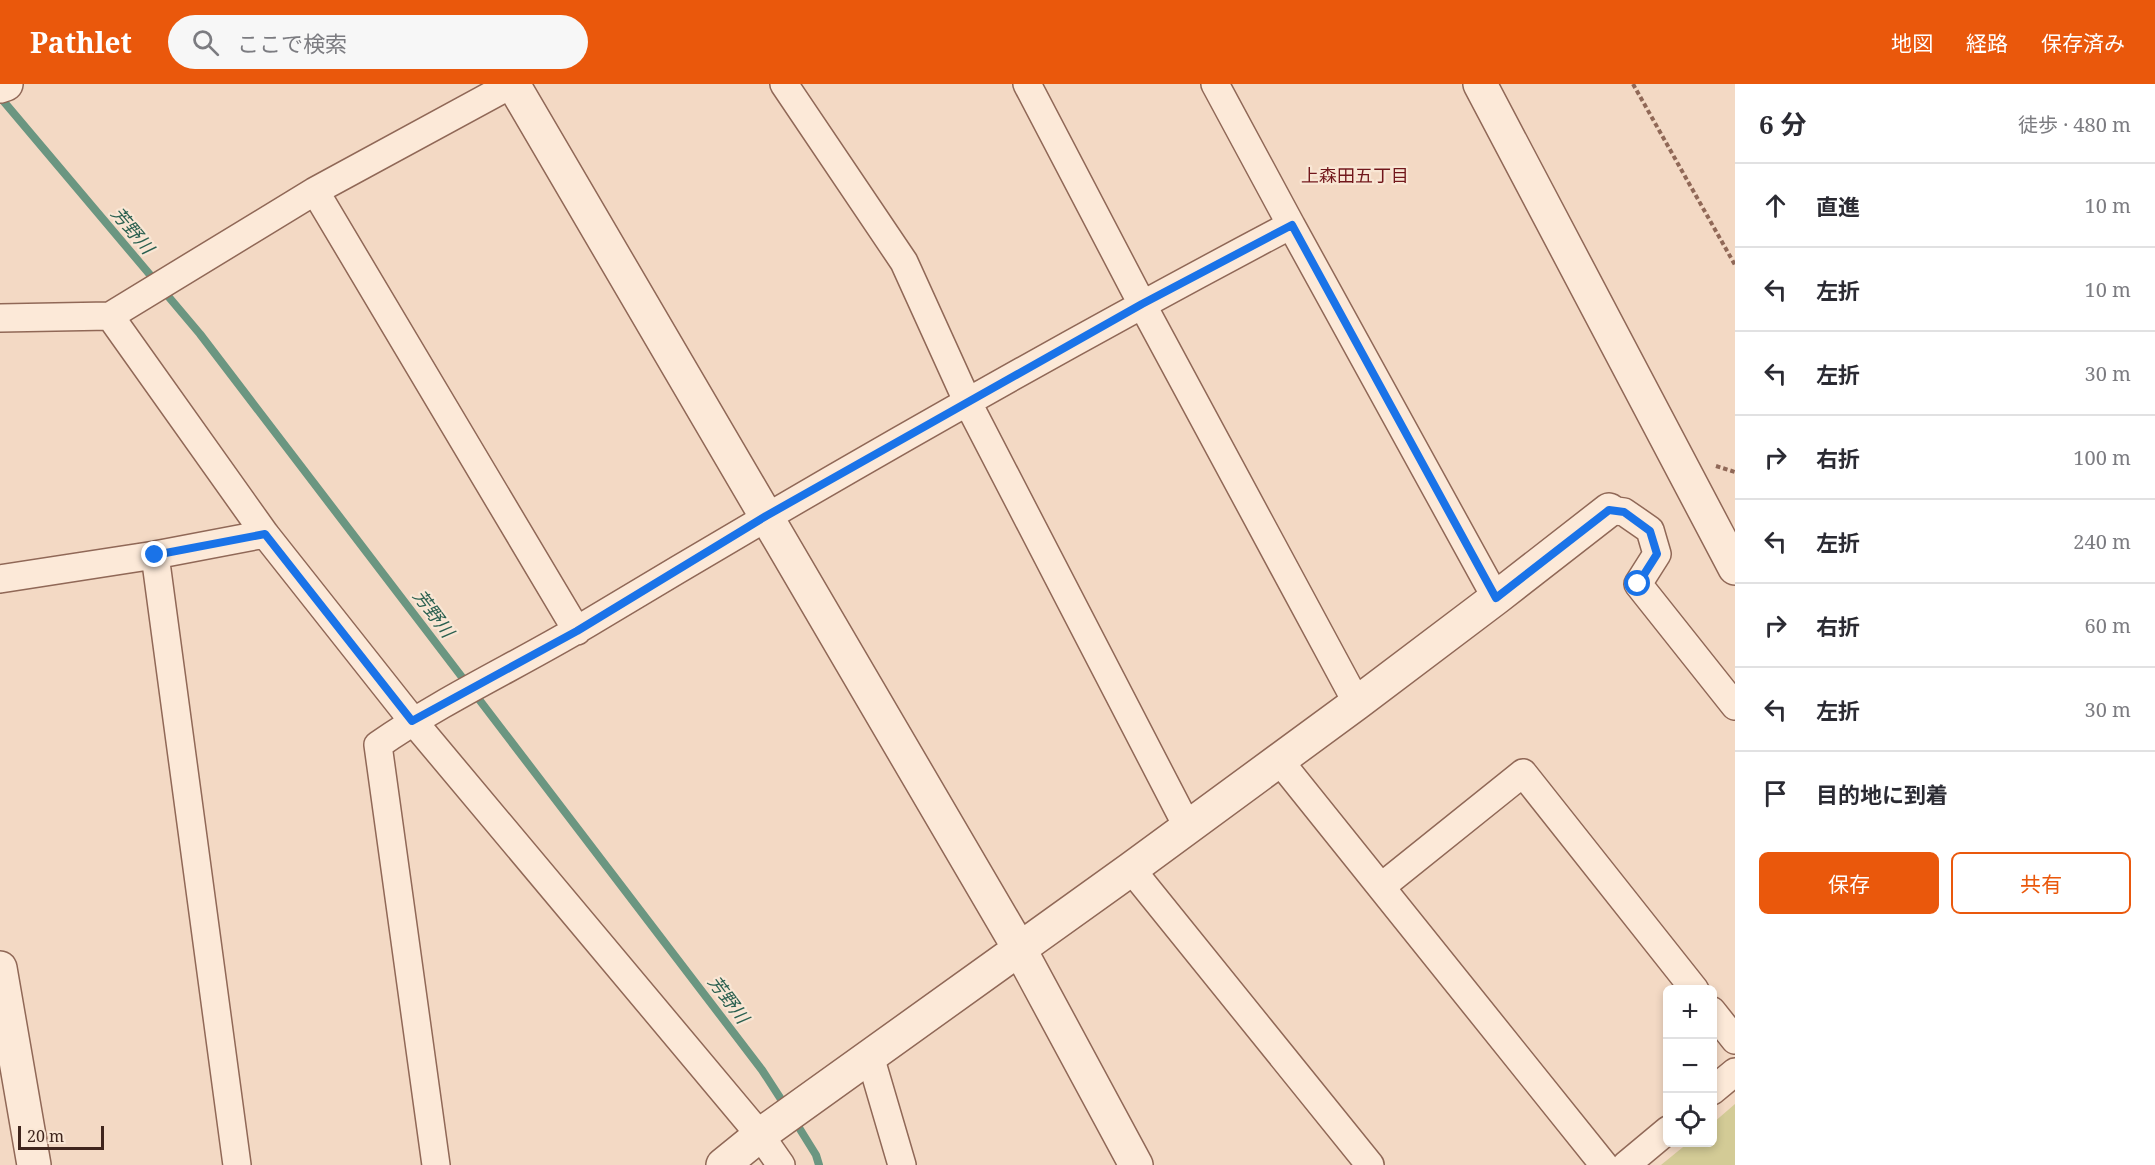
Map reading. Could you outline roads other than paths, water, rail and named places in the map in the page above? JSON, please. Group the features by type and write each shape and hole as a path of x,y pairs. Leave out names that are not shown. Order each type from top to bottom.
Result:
{"street":[{"path":"0,86 6,84"},
{"path":"0,318 110,316 315,191 512,84 1019,948 1136,1165"},
{"path":"784,84 904,262 968,403 1187,826"},
{"path":"1027,84 1142,304 1357,703"},
{"path":"1215,84 1496,598"},
{"path":"1480,84 1735,568"},
{"path":"315,191 577,631"},
{"path":"436,1165 378,746 412,721 577,631 766,516 1142,304 1292,225"},
{"path":"110,316 265,534 412,721 768,1130 781,1165"},
{"path":"723,1165 1357,703 1609,510 1624,512 1650,531 1657,554 1638,584 1727,696 1735,716"},
{"path":"0,579 155,555 265,534"},
{"path":"155,555 237,1165"},
{"path":"1278,759 1604,1165"},
{"path":"1381,887 1523,773 1691,985"},
{"path":"1131,868 1370,1165"},
{"path":"0,968 34,1165"},
{"path":"1717,1016 1735,1040"},
{"path":"870,1056 902,1165"},
{"path":"1717,1088 1735,1072"},
{"path":"1626,1165 1663,1134"}],"waterway":[{"name":"芳野川","path":"0,97 200,334 762,1070 786,1107"},
{"name":"芳野川","path":"793,1118 816,1155 819,1165"}],"district":[{"name":"上森田五丁目","path":"1355,175"}]}
